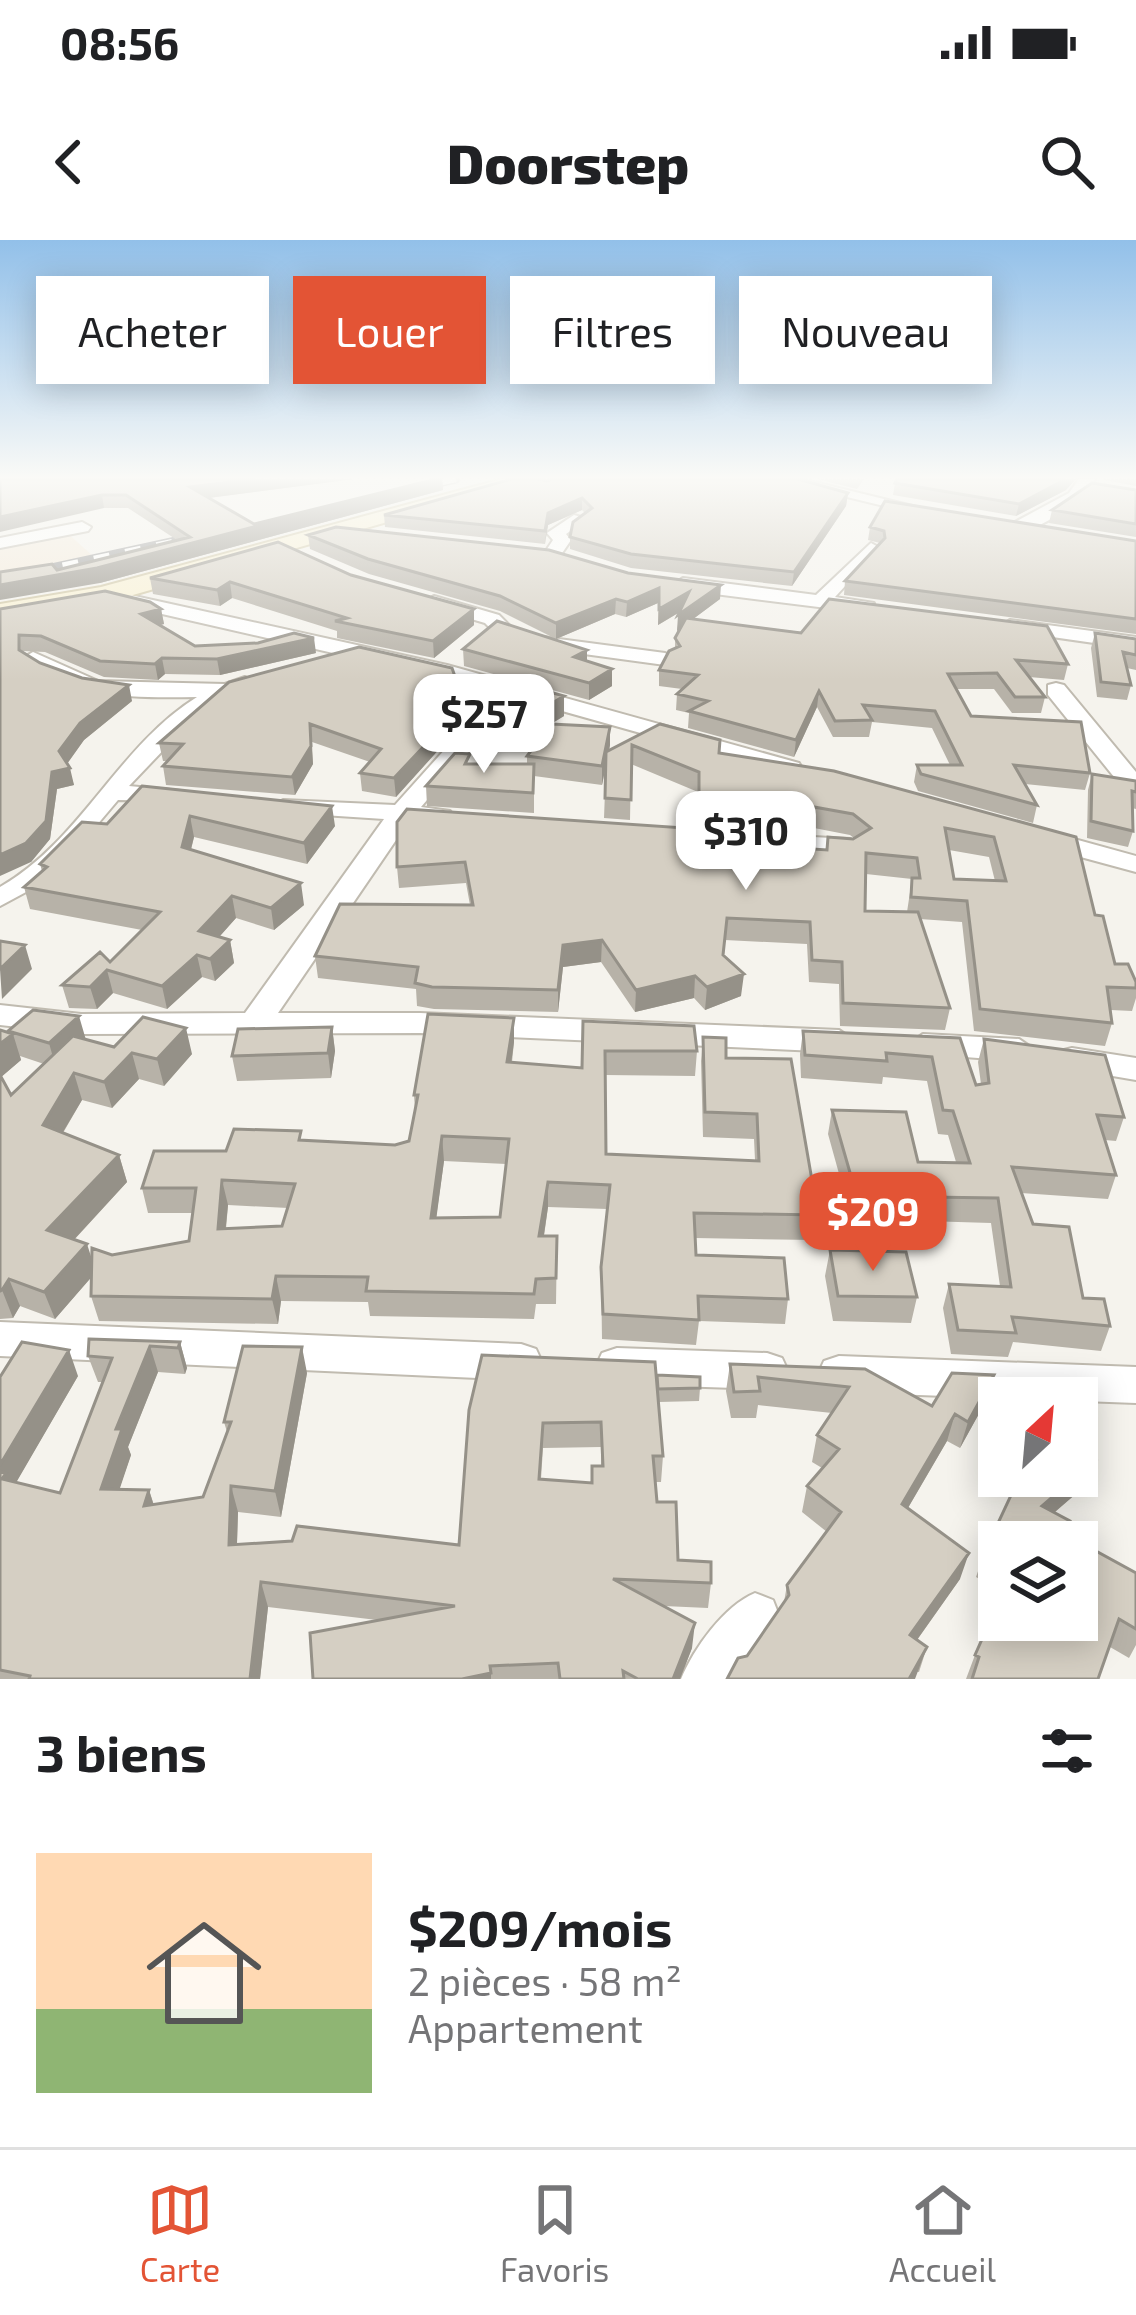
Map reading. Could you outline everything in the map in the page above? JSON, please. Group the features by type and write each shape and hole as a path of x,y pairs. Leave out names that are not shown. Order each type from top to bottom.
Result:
{"street":[{"path":"0,612 103,595 285,546"},
{"path":"530,553 561,557 562,546"},
{"path":"282,547 314,563"},
{"path":"821,601 871,548"},
{"path":"671,582 888,610"},
{"path":"405,594 482,635 665,659"},
{"path":"103,595 452,674 817,776"},
{"path":"977,622 1136,643"},
{"path":"452,674 482,635"},
{"path":"315,665 361,652"},
{"path":"33,658 55,677 81,685 222,690 268,677"},
{"path":"254,1024 401,814 476,730 479,716 452,674"},
{"path":"0,898 44,871 134,763 222,690"},
{"path":"1056,690 1136,788"},
{"path":"1040,724 1084,724"},
{"path":"112,792 201,799"},
{"path":"268,804 464,819"},
{"path":"1022,832 1136,865"},
{"path":"694,838 850,847"},
{"path":"0,1015 82,1024 420,1023 1004,1048 1136,1069"},
{"path":"0,1340 1136,1385"},
{"path":"707,1679 755,1618"}],"shaded area":[{"path":"0,546 82,546 95,558 0,577"}],"building":[{"path":"153,546 180,546 97,568 0,585 0,572 52,564 57,570"},
{"path":"263,546 287,546 351,575 474,609 433,641 335,621 347,618 230,582 217,590 150,578"},
{"path":"336,546 513,546 549,550 628,573 721,585 678,615 689,592 659,609 659,588 556,623 500,596"},
{"path":"603,546 812,546 794,572 631,554"},
{"path":"877,546 1136,546 1136,619 845,581"},
{"path":"105,591 150,602 161,609 141,614 195,646 258,643 294,633 314,638 217,659 162,658 155,664 100,661 41,636 19,635 19,650 40,663 82,678 129,685 80,723 59,751 70,768 52,772 46,821 26,843 0,855 0,609"},
{"path":"829,599 1047,626 1068,664 1016,660 1045,697 1015,697 997,673 948,674 971,716 1081,722 1090,773 1014,765 1037,805 921,774 917,765 962,765 935,711 863,705 872,720 835,721 819,691 796,740 689,711 708,701 677,694 698,675 659,670 669,651 680,646 675,638 686,618 801,633"},
{"path":"497,621 587,650 574,657 612,669 589,683 463,649"},
{"path":"1095,633 1136,639 1136,655 1123,652 1131,685 1101,682"},
{"path":"359,647 452,668 460,691 445,695 459,709 394,778 360,773 381,749 310,724 311,746 292,777 163,766 183,744 159,743 229,682"},
{"path":"528,686 564,696 539,711 516,709"},
{"path":"551,724 610,727 602,766 527,756"},
{"path":"660,724 720,740 719,753 834,771 1076,837 1095,915 1103,916 1115,964 1128,964 1136,988 1107,987 1112,1023 980,1009 967,901 911,897 912,878 920,878 917,858 866,853 865,911 918,912 950,1008 843,1003 842,962 812,960 810,922 727,918 723,955 744,974 707,987 695,976 636,990 602,940 563,945 558,990 432,987 415,983 418,967 315,956 340,904 473,905 465,862 397,867 397,822 407,809 759,833 754,845 827,850 828,837 853,839 871,828 853,814 775,800 771,809 699,804 699,772 632,745 631,800 605,798 606,752","holes":["945,828 994,837 1006,881 954,879"]},
{"path":"455,753 470,754 465,764 534,764 533,793 426,786"},
{"path":"1092,774 1136,781 1133,831 1091,821"},
{"path":"142,786 332,806 304,843 190,816 182,847 301,883 271,908 232,896 199,931 230,940 210,959 197,955 162,986 107,970 90,987 62,985 100,952 110,962 160,912 24,887 47,867 40,864 82,822 107,824"},
{"path":"0,941 25,945 0,969"},
{"path":"33,1010 79,1016 49,1043 8,1031"},
{"path":"428,1014 514,1018 507,1062 582,1068 583,1021 694,1026 697,1051 605,1051 606,1154 759,1161 757,1114 705,1112 703,1037 726,1038 726,1058 791,1059 818,1215 694,1213 696,1255 784,1258 788,1299 698,1296 699,1320 603,1314 601,1267 610,1185 548,1182 539,1236 557,1236 556,1278 536,1279 534,1294 366,1291 368,1277 276,1276 272,1299 91,1296 92,1248 112,1255 189,1241 196,1188 142,1188 154,1151 226,1151 234,1129 301,1131 299,1140 395,1145 409,1141 418,1095 414,1095","holes":["442,1136 509,1139 500,1217 431,1218","222,1180 295,1184 282,1226 218,1229"]},
{"path":"143,1017 186,1028 157,1059 132,1053 104,1082 74,1073 43,1125 119,1155 47,1230 87,1244 44,1292 9,1279 0,1291 0,1075 11,1095 73,1036 114,1047"},
{"path":"332,1027 328,1053 232,1056 238,1029"},
{"path":"0,1030 13,1034 0,1044"},
{"path":"803,1031 960,1038 976,1085 989,1083 984,1039 1105,1055 1124,1117 1097,1115 1116,1175 1012,1167 1033,1224 1069,1227 1083,1298 1104,1299 1110,1326 1012,1317 1016,1333 958,1330 949,1284 1011,1287 998,1198 928,1197 930,1203 859,1204 832,1110 906,1112 918,1162 970,1163 953,1111 943,1110 932,1057 886,1053 887,1061 805,1055"},
{"path":"830,1250 906,1252 917,1297 838,1296"},
{"path":"89,1339 180,1342 178,1348 150,1346 116,1429 122,1429 101,1489 149,1490 144,1506 203,1497 231,1422 224,1422 243,1346 302,1347 275,1491 231,1486 229,1545 292,1541 297,1526 459,1545 469,1410 482,1355 655,1362 663,1456 653,1456 657,1502 676,1502 678,1560 711,1562 711,1583 613,1579 695,1623 673,1679 638,1679 623,1671 624,1679 560,1679 558,1663 490,1666 491,1673 462,1679 313,1679 310,1633 455,1606 261,1582 250,1679 29,1679 0,1670 0,1471 6,1473 2,1479 60,1493 112,1358 88,1356","holes":["601,1422 603,1466 592,1466 592,1483 539,1479 543,1423"]},
{"path":"22,1342 69,1350 0,1465 0,1377"},
{"path":"730,1364 865,1369 932,1406 952,1373 994,1375 978,1377 978,1404 968,1422 955,1414 902,1504 969,1553 910,1635 927,1647 909,1679 727,1679 738,1658 747,1656 789,1595 787,1585 841,1512 807,1486 839,1449 817,1435 849,1387 758,1377 760,1391 734,1392"},
{"path":"657,1375 700,1377 700,1388 658,1389"},
{"path":"1010,1497 1052,1497 1042,1506 1070,1521 999,1521"},
{"path":"1098,1552 1136,1573 1136,1629 1119,1619 1098,1679 972,1679 979,1657 975,1655 981,1641 1098,1641"}],"railway":[{"path":"0,579 152,546"}]}
